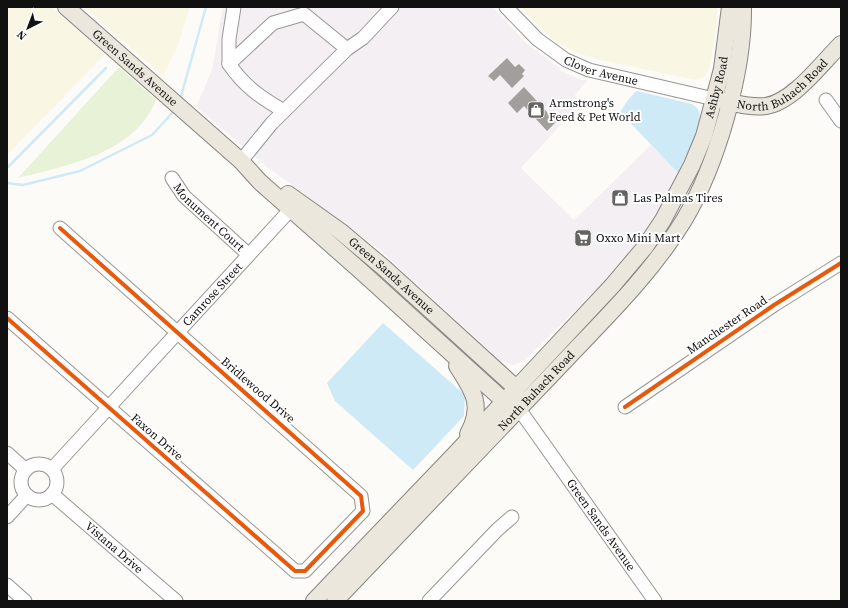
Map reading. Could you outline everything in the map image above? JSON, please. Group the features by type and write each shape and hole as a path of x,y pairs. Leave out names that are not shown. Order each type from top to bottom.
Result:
{"main road":[{"name":"Green Sands Avenue","path":"66,7 241,161 340,231 378,262 516,388 519,409"},
{"name":"Ashby Road","path":"692,165 704,136 722,101 722,70 730,17 730,7"},
{"name":"Ashby Road","path":"712,162 722,101 740,43 743,7"},
{"name":"North Buhach Road","path":"722,101 760,106 772,104 784,99 794,92 841,44"},
{"name":"Green Sands Avenue","path":"241,161 260,182 291,208 449,352 504,401 519,409"},
{"name":"North Buhach Road","path":"335,601 618,304 660,255 684,219 712,162"},
{"name":"North Buhach Road","path":"314,601 456,453 635,260 663,220 692,165"},
{"path":"618,304 621,290 637,268 635,260"},
{"path":"449,352 472,390 476,402 475,420 456,453"}],"street":[{"path":"234,7 229,39 229,64 241,81 271,104 284,111"},
{"path":"241,161 284,111 347,49 363,38 392,7"},
{"name":"Clover Avenue","path":"506,7 537,39 566,60 589,70 722,101"},
{"path":"229,64 273,23 304,14 347,49"},
{"path":"826,100 841,121"},
{"name":"Monument Court","path":"172,178 184,196 248,254"},
{"name":"Camrose Street","path":"52,469 291,208"},
{"name":"Bridlewood Drive","path":"60,228 362,496 363,512 305,571 295,571"},
{"name":"Manchester Road","path":"625,407 774,305 841,263"},
{"name":"Faxon Drive","path":"7,318 295,571"},
{"name":"Green Sands Avenue","path":"519,409 655,601"},
{"path":"7,453 26,470"},
{"path":"42,464 52,469 57,478 56,490 48,497 37,499 27,495 24,490 22,480 26,470 30,466 42,464"},
{"name":"Vistana Drive","path":"52,494 176,601"},
{"path":"7,517 27,495"},
{"path":"429,601 497,530 512,517"},
{"path":"7,585 25,601"}],"shaded area":[{"path":"7,7 52,7 105,54 7,155"},
{"path":"84,7 190,7 177,48 163,76"},
{"path":"223,7 493,7 525,42 561,71 581,80 588,80 575,95 581,103 521,168 574,220 651,145 678,173 659,213 644,236 622,264 524,361 513,365 501,361 379,249 266,166 196,107 212,70"},
{"path":"520,7 717,7 717,26 709,69 704,77 696,80 600,60 575,52 552,39"}],"green space":[{"path":"119,67 156,100 146,118 133,133 116,145 98,154 57,168 18,178"}],"water":[{"path":"637,91 692,104 698,110 700,117 699,124 689,151 678,173 620,112"},
{"path":"383,323 465,395 464,416 413,470 335,401 327,383"}],"building":[{"path":"507,58 515,67 519,64 525,70 522,74 524,76 512,88 500,75 494,81 488,76"},
{"name":"Armstrong's Feed & Pet World","path":"524,87 556,122 547,131 524,106 517,113 508,103"}],"waterway":[{"path":"180,100 206,7"},
{"path":"7,168 106,68"},
{"path":"7,183 23,185 80,171 152,135 175,110"}],"cycle path":[{"path":"7,318 295,571 305,571 363,511 361,496 60,228"},
{"path":"625,407 774,305 841,263"}],"place":[{"name":"Armstrong's Feed & Pet World","path":"536,110"},
{"name":"Las Palmas Tires","path":"620,198"},
{"name":"Oxxo Mini Mart","path":"583,238"}]}
